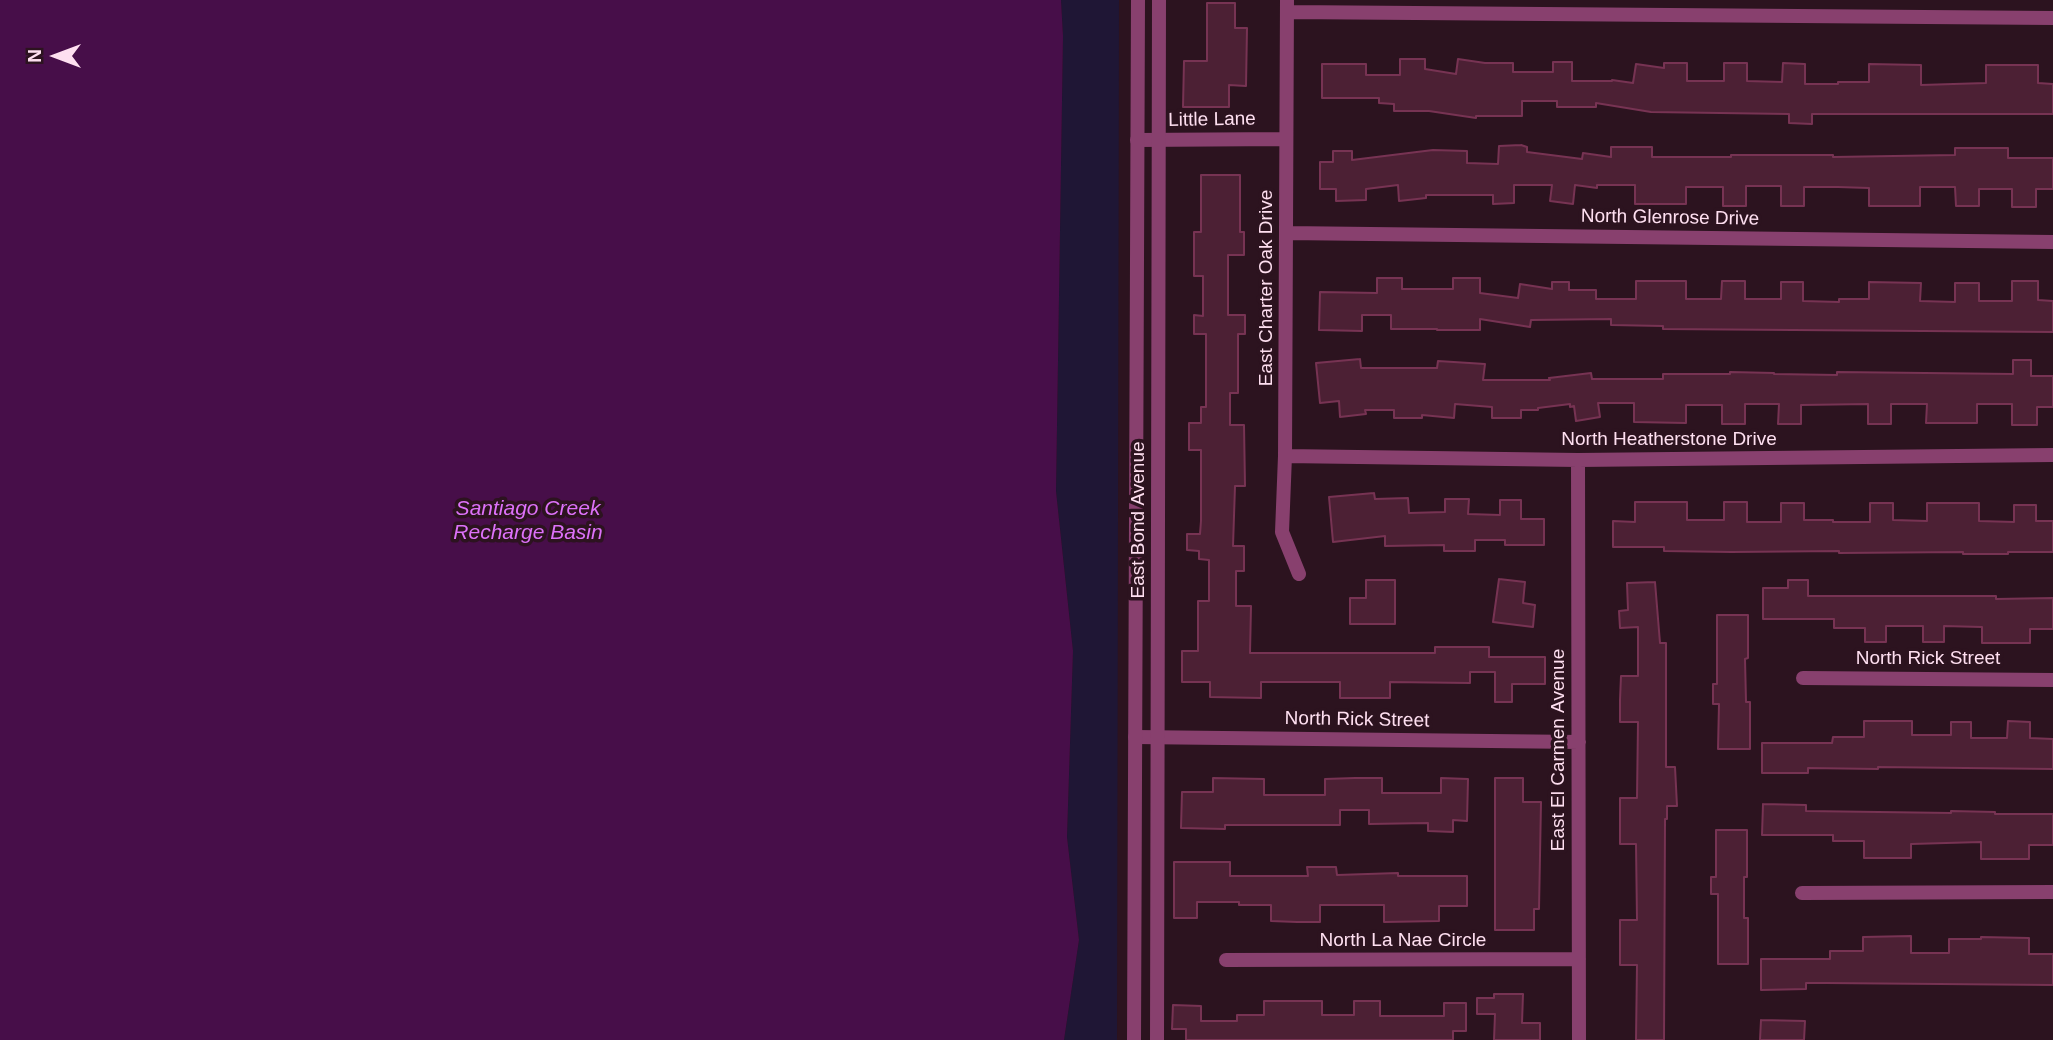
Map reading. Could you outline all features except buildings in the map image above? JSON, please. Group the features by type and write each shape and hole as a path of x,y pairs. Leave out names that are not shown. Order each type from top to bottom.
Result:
{"street":[{"name":"East Bond Avenue","path":"1134,1040 1138,0"},
{"name":"East Bond Avenue","path":"1157,1040 1159,0"},
{"path":"1287,6 2053,19"},
{"name":"East Charter Oak Drive","path":"1287,6 1285,456 1282,532 1299,573"},
{"name":"Little Lane","path":"1137,140 1286,139"},
{"name":"North Glenrose Drive","path":"1286,233 2053,242"},
{"name":"North Heatherstone Drive","path":"1285,456 1578,460 2053,455"},
{"name":"East El Carmen Avenue","path":"1578,460 1579,1040"},
{"name":"North Rick Street","path":"1803,678 2053,680"},
{"name":"North Rick Street","path":"1135,737 1579,742"},
{"path":"1802,893 2053,892"},
{"name":"North La Nae Circle","path":"1226,960 1579,959"}],"shaded area":[{"path":"1061,0 1119,0 1117,1040 1064,1040 1079,940 1067,837 1073,651 1056,491 1063,36"}],"water":[{"name":"Santiago Creek Recharge Basin","path":"0,0 1061,0 1063,36 1056,491 1073,651 1067,837 1079,940 1064,1040 0,1040"}]}
